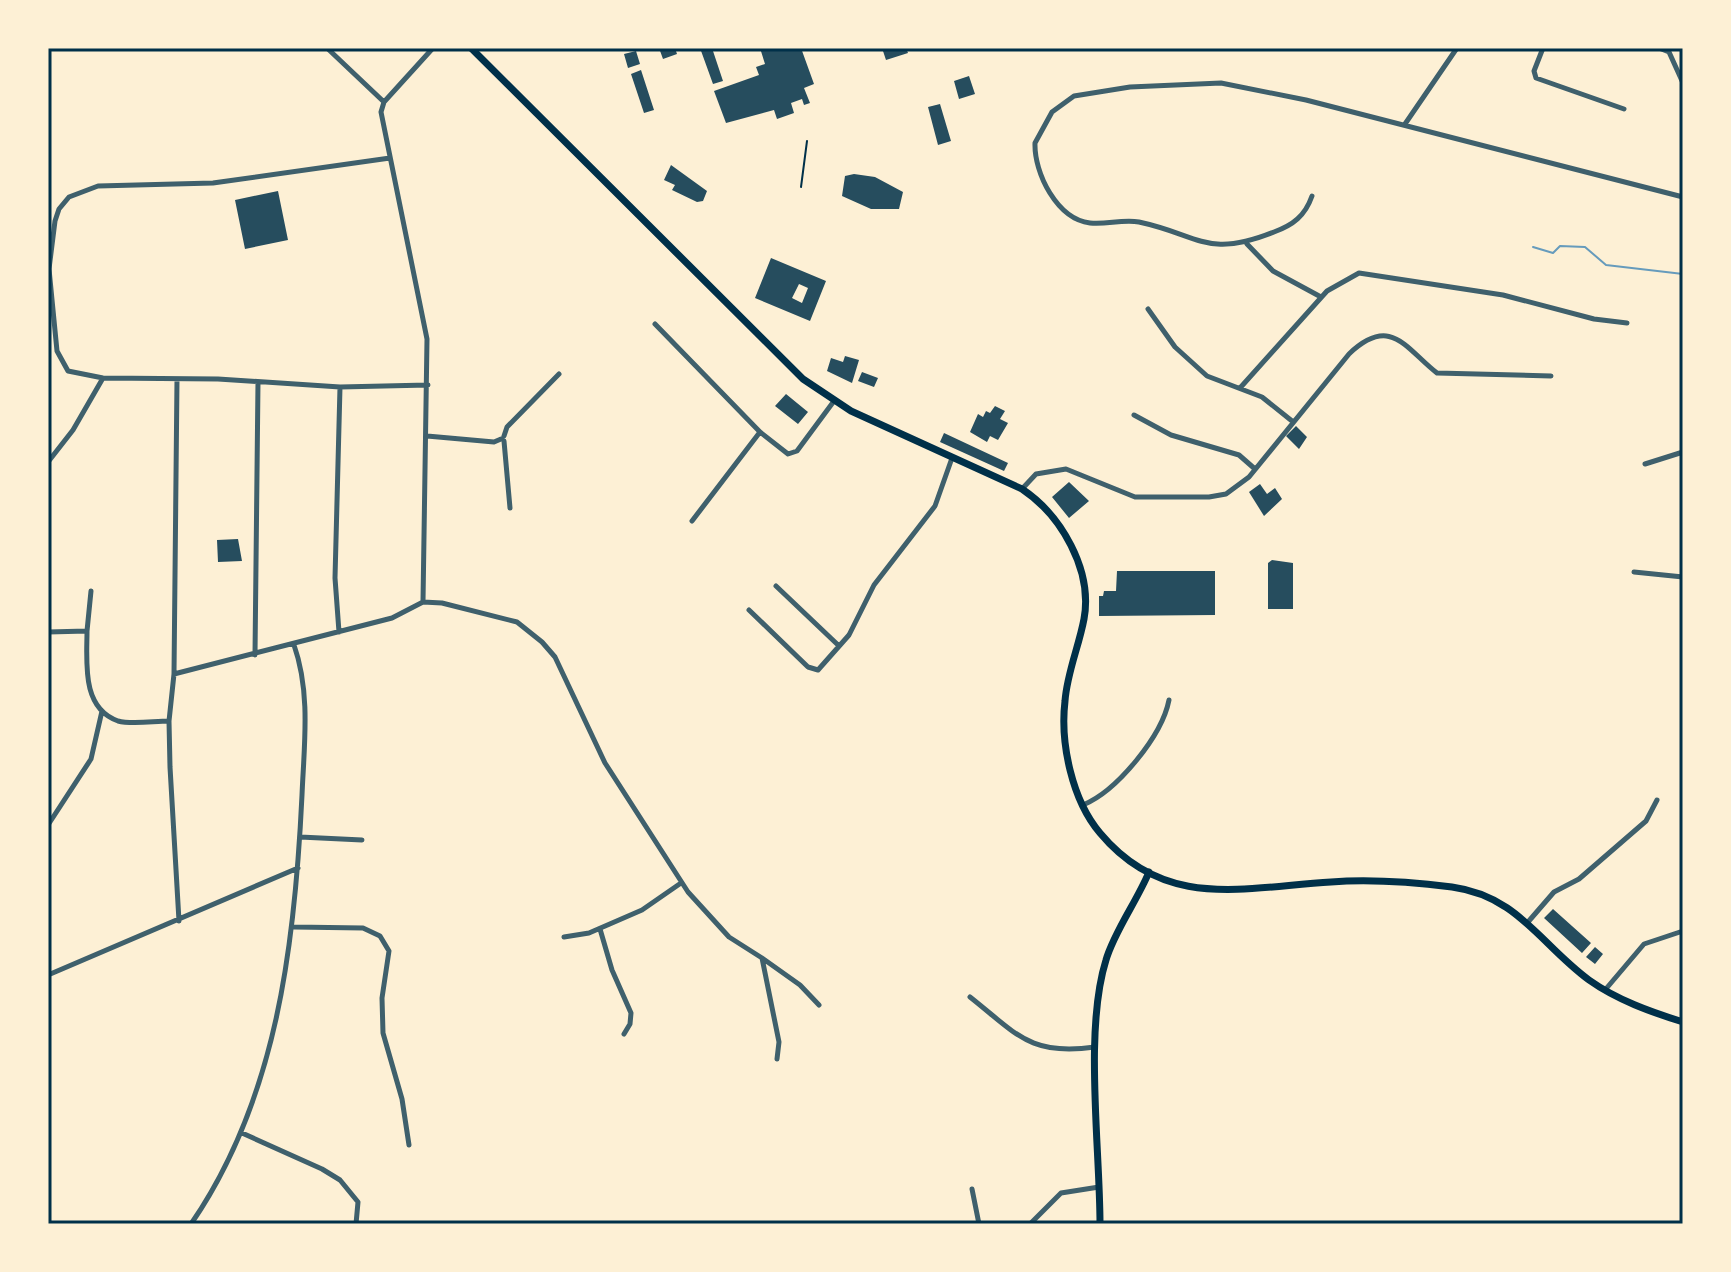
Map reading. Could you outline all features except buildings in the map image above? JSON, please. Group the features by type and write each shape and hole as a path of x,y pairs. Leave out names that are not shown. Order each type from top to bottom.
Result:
{"main road":[{"path":"471,48 773,351 834,401 1022,489 1046,508 1076,558 1084,583 1085,616 1064,709 1068,754 1090,820 1115,849 1149,872 1186,888 1212,891 1335,881 1453,887 1496,900 1528,922 1578,971 1605,990 1683,1022"},
{"path":"1100,1224 1096,1047 1105,962 1149,872"}],"street":[{"path":"327,48 384,102"},
{"path":"423,602 428,385 423,312 382,122 384,102 433,48"},
{"path":"1405,124 1457,48"},
{"path":"1543,48 1534,71 1536,78 1624,109"},
{"path":"1659,48 1671,50 1683,83"},
{"path":"1312,196 1293,224 1247,244 1203,242 1135,221 1081,221 1062,205 1040,174 1035,150 1040,130 1057,106 1074,96 1178,83 1221,83 1405,124 1683,197"},
{"path":"390,158 213,183 98,186 69,197 59,209 50,257 57,351 68,371 103,378 177,378 340,387 428,385"},
{"path":"1247,244 1273,271 1321,297"},
{"path":"1240,388 1321,297 1353,274 1379,274 1503,295 1594,319 1627,323"},
{"path":"1148,309 1166,338 1198,368 1217,381 1262,397 1292,421"},
{"path":"655,324 760,432 779,450 788,454 797,451 834,401"},
{"path":"1022,489 1036,474 1066,469 1135,497 1209,497 1239,487 1349,354 1366,339 1388,337 1409,345 1437,373 1551,376"},
{"path":"510,508 503,439 507,427 559,374"},
{"path":"48,462 73,430 103,378"},
{"path":"177,378 174,674 169,721 179,921"},
{"path":"255,655 258,382"},
{"path":"339,632 335,578 340,387"},
{"path":"1134,415 1171,435 1239,455 1255,469"},
{"path":"692,521 760,432"},
{"path":"426,436 494,442 503,439"},
{"path":"1645,464 1683,452"},
{"path":"749,610 813,670 824,668 837,644 849,635 878,579 935,506 952,458"},
{"path":"1634,572 1683,577"},
{"path":"776,586 837,644"},
{"path":"91,591 86,678 102,711 119,721 169,721"},
{"path":"174,674 407,613 423,602 442,603 517,622 555,657 605,763 688,892 723,932 800,985 819,1005"},
{"path":"48,632 87,631"},
{"path":"191,1224 227,1167 261,1081 294,927 306,709 294,645"},
{"path":"1083,805 1102,796 1138,759 1163,718 1169,700"},
{"path":"48,825 91,759 102,711"},
{"path":"1528,922 1556,890 1579,879 1646,821 1657,800"},
{"path":"300,837 362,840"},
{"path":"48,975 298,868"},
{"path":"564,937 600,929 642,910 681,883"},
{"path":"294,927 363,928 373,930 386,943 389,951 382,998 383,1033 402,1099 409,1145"},
{"path":"600,929 612,970 631,1013 630,1024 624,1034"},
{"path":"1605,990 1644,944 1683,931"},
{"path":"762,958 779,1042 777,1059"},
{"path":"970,997 1016,1033 1045,1049 1096,1047"},
{"path":"242,1133 340,1180 358,1202 356,1224"},
{"path":"1030,1224 1061,1193 1100,1187"},
{"path":"972,1189 979,1224"}],"path":[{"path":"801,187 807,141"}],"waterway":[{"path":"1533,247 1553,253 1560,246 1585,247 1606,265 1683,274"}]}
